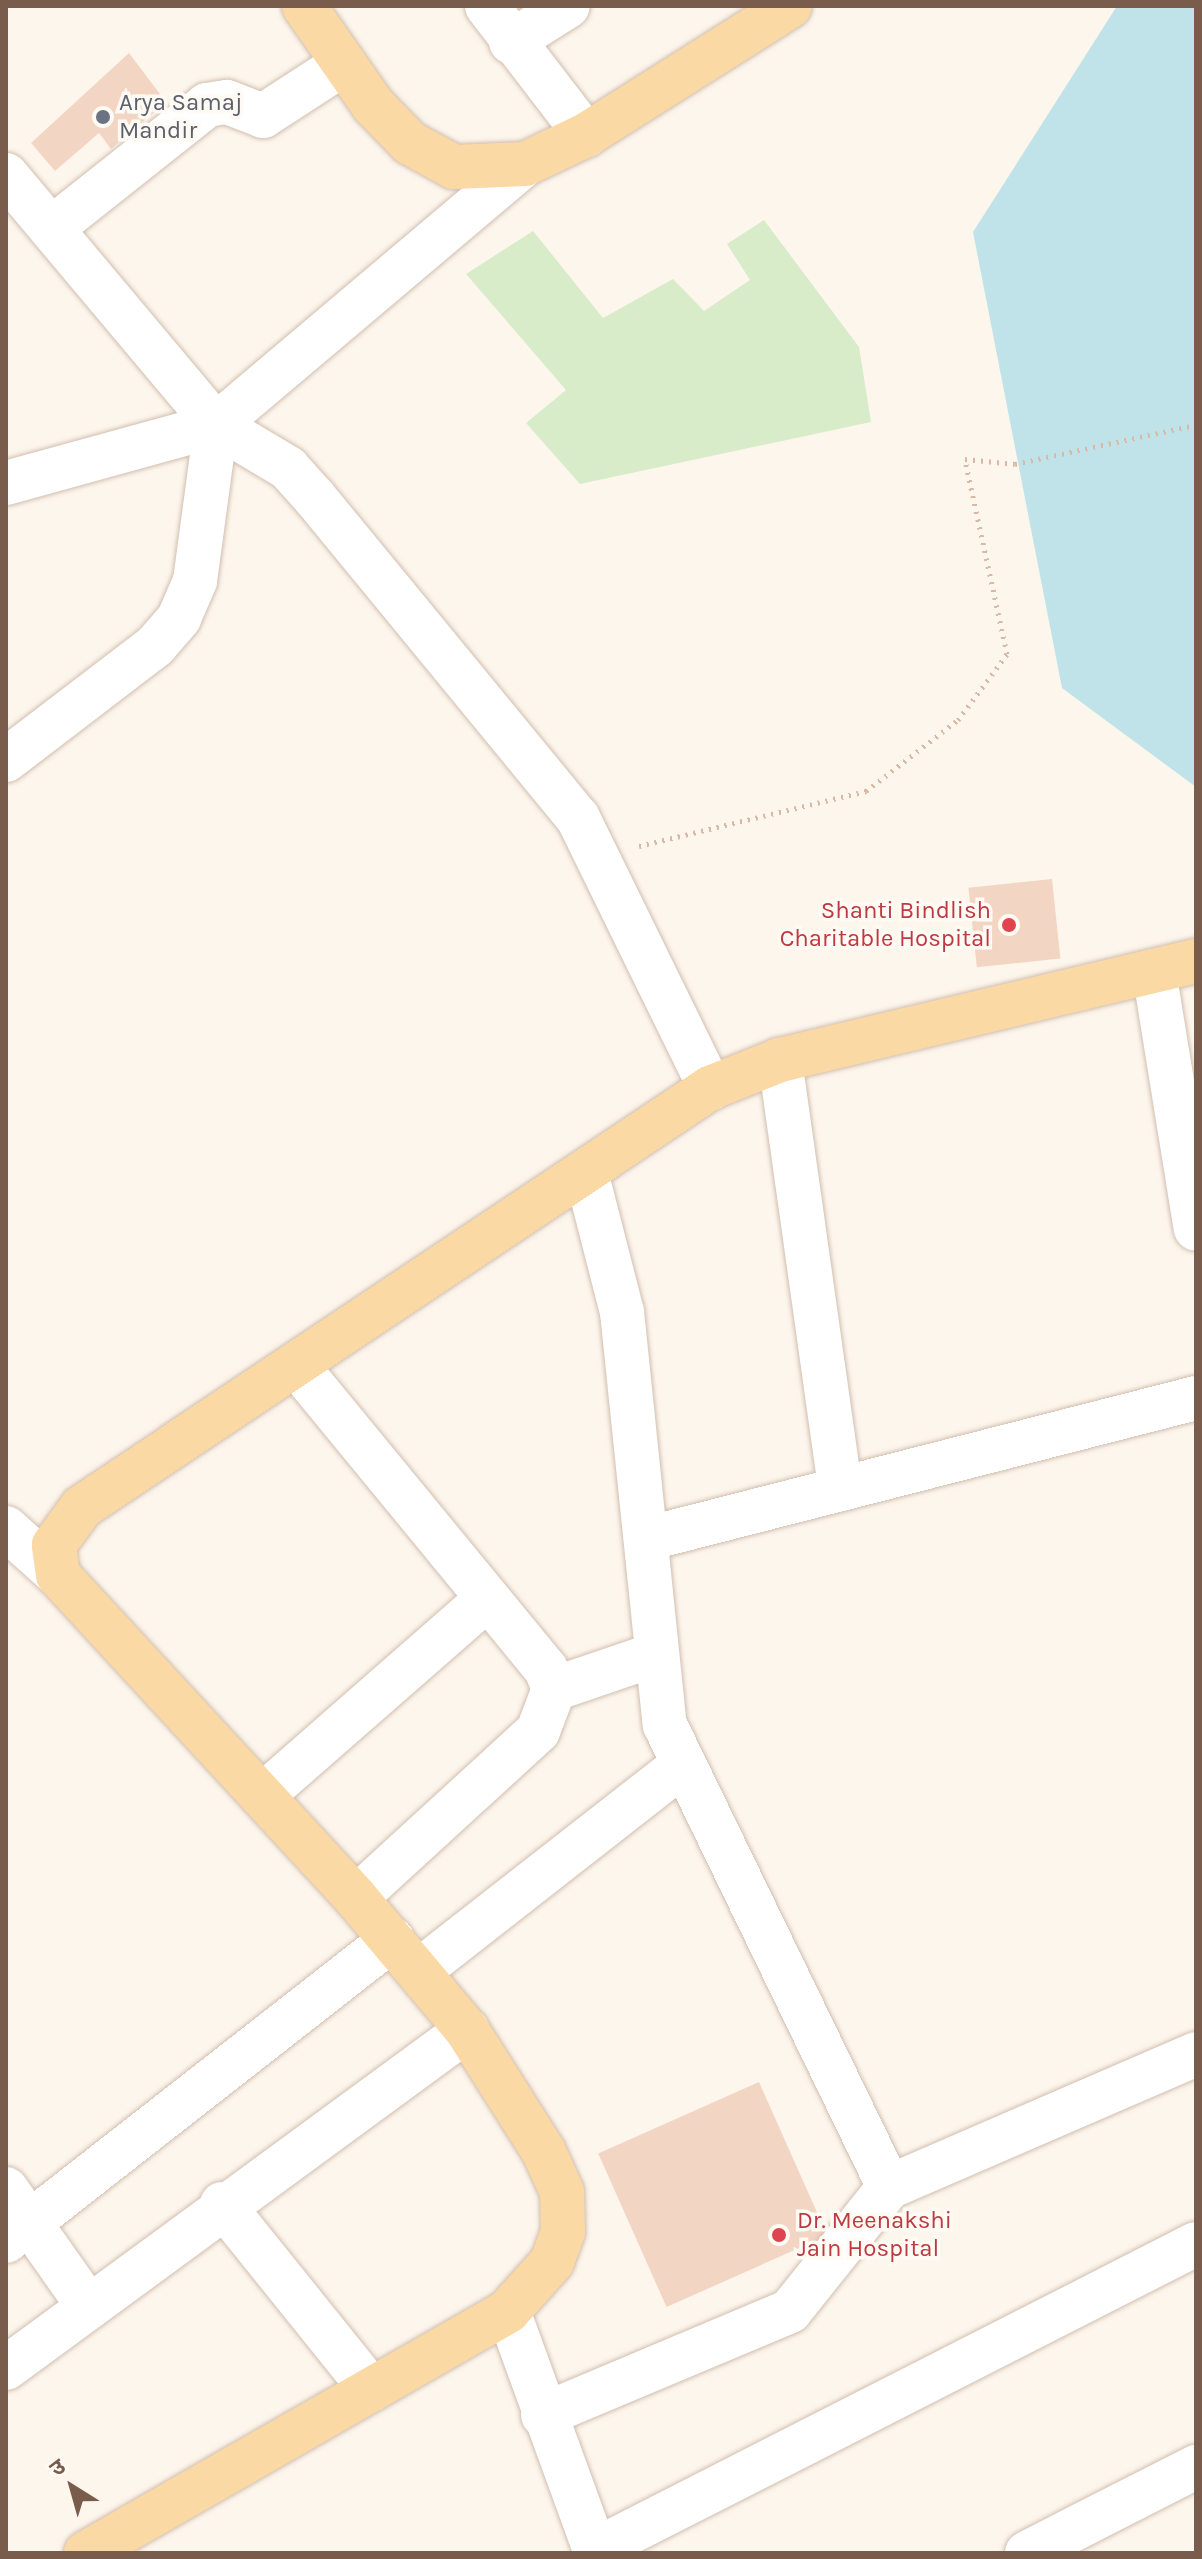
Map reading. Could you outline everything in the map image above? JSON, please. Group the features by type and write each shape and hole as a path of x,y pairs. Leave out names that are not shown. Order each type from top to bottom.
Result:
{"main road":[{"path":"304,6 343,64 410,143 454,167 525,164 586,135 790,6"},
{"path":"86,2553 508,2311 552,2262 563,2232 562,2192 467,2030 356,1898 58,1575 54,1545 82,1507 710,1088 780,1060 1196,961"}],"street":[{"path":"487,6 511,42 586,135"},
{"path":"511,42 568,6"},
{"path":"52,228 207,105 227,102 263,116 343,64"},
{"path":"6,483 216,425 525,164"},
{"path":"6,175 216,425 288,468 315,498 602,854 710,1088"},
{"path":"6,760 155,646 179,618 195,581 216,425"},
{"path":"1154,971 1196,1229"},
{"path":"780,1060 840,1489"},
{"path":"586,1172 622,1312 646,1539 654,1655 680,1767 889,2187"},
{"path":"297,1366 546,1669 554,1689 538,1731 356,1898"},
{"path":"646,1539 1196,1398"},
{"path":"6,1528 58,1575"},
{"path":"263,1795 487,1599"},
{"path":"554,1689 654,1655"},
{"path":"89,2307 14,2218 680,1767"},
{"path":"6,2368 222,2204 467,2030"},
{"path":"543,2415 790,2311 889,2187 1196,2054"},
{"path":"222,2204 371,2389"},
{"path":"508,2311 543,2415 596,2551 1196,2244"},
{"path":"1027,2553 1196,2467"}],"path":[{"path":"602,854 866,791 958,720 1007,654 965,459 1015,464 1196,425"}],"green space":[{"path":"764,220 859,347 871,422 580,484 526,423 566,390 466,274 533,231 603,318 673,279 704,311 750,280 727,244"}],"water":[{"path":"1117,6 1196,6 1196,787 1062,688 973,232"}],"building":[{"name":"Arya Samaj Mandir","path":"129,53 166,102 111,149 99,133 55,171 31,143"},
{"path":"1052,879 1060,959 977,967 968,888"},
{"path":"759,2082 827,2235 667,2307 598,2154"}],"place":[{"name":"Arya Samaj Mandir","path":"103,117"},
{"name":"Shanti Bindlish Charitable Hospital","path":"1009,925"},
{"name":"Dr. Meenakshi Jain Hospital","path":"779,2235"}]}
